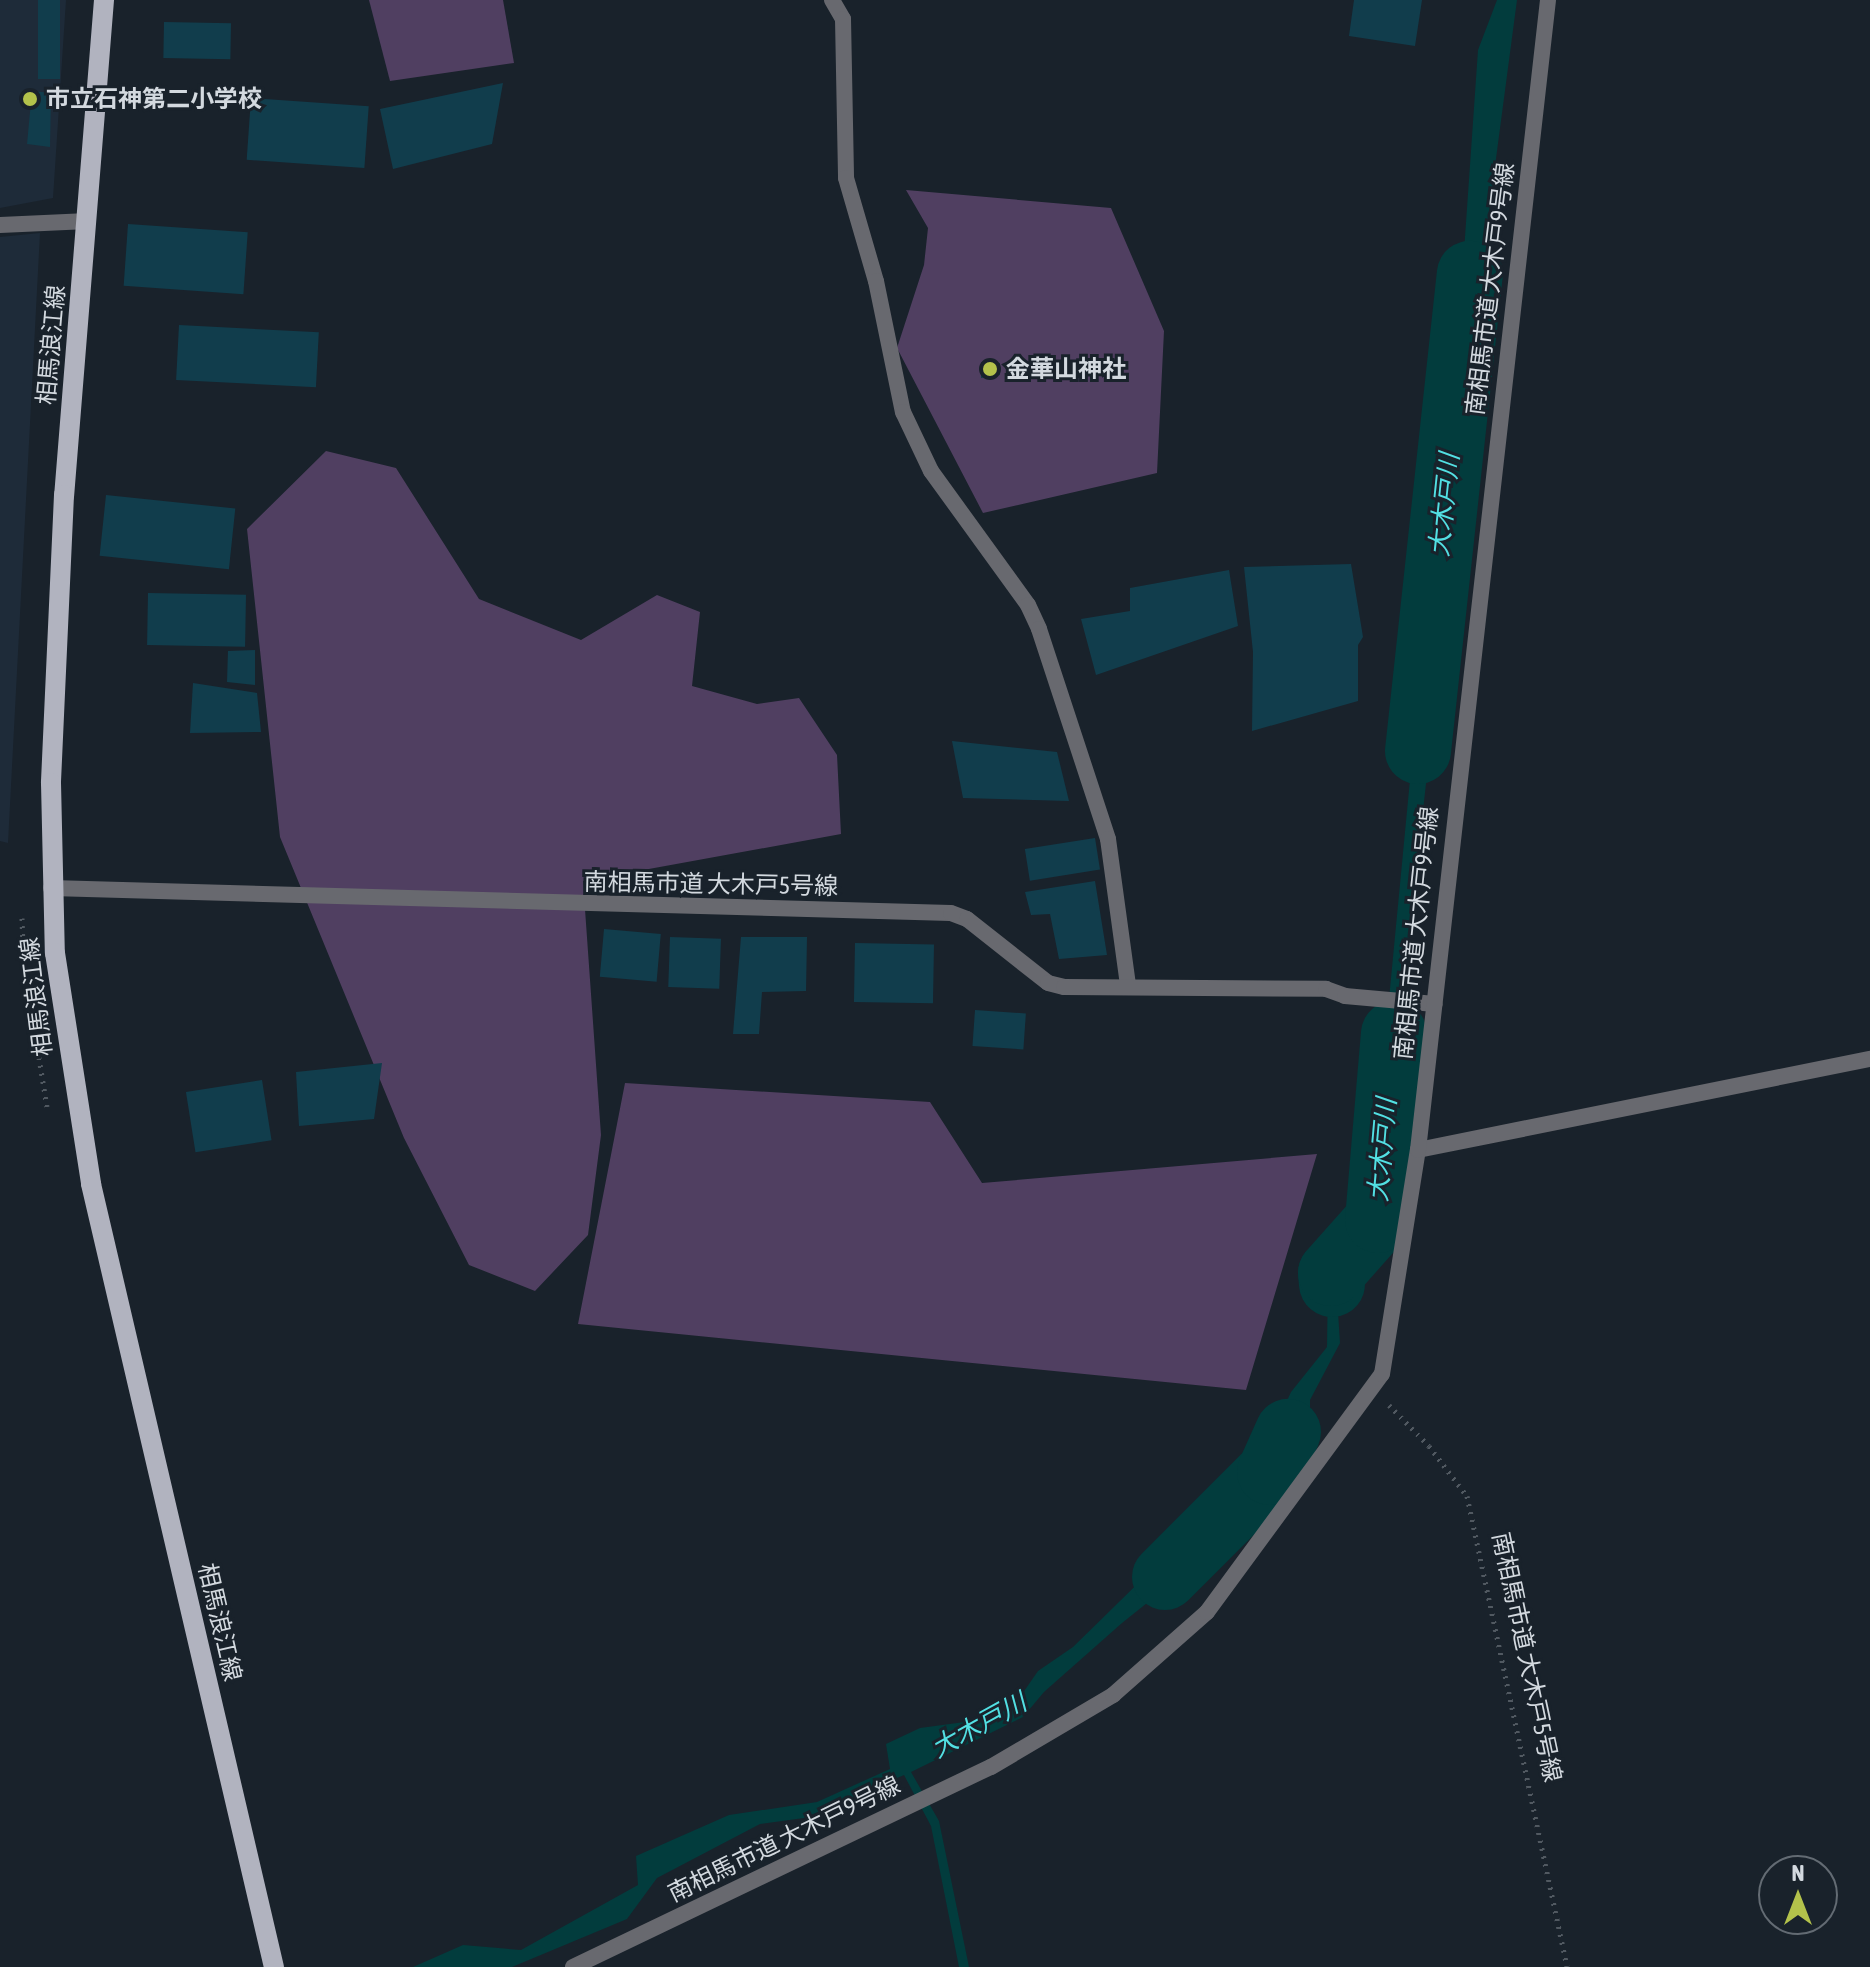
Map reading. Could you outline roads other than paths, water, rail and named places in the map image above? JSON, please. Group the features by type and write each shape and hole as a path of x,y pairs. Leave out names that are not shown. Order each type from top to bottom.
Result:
{"main road":[{"name":"相馬浪江線","path":"104,0 64,495 51,888 65,1036 91,1184 274,1967"}],"street":[{"path":"832,0 843,19 846,178 876,281 903,412 931,471 1020,592 1039,629 1108,839 1128,985"},
{"name":"南相馬市道 大木戸9号線","path":"573,1967 991,1767 1113,1695 1207,1612 1374,1390 1382,1374 1397,1300 1418,1150 1548,0"},
{"path":"0,225 88,221"},
{"name":"南相馬市道 大木戸5号線","path":"51,888 951,913 967,919 1048,983 1326,989 1345,996 1435,1004"},
{"path":"1418,1150 1870,1059"}],"water":[{"path":"1497,0 1517,0 1488,219 1377,1230 1336,1280 1340,1343 1310,1400 1310,1420 1211,1552 1122,1623 1044,1692 1023,1717 911,1772 939,1821 969,1967 959,1967 931,1826 904,1775 804,1818 760,1824 657,1878 627,1919 512,1967 413,1967 463,1945 521,1950 638,1885 636,1856 729,1815 817,1802 890,1769 886,1744 920,1728 987,1719 1013,1707 1038,1671 1073,1647 1169,1553 1237,1508 1291,1392 1327,1347 1328,1277 1367,1229 1414,738 1446,564 1444,402 1468,386 1457,352 1478,50"}],"waterway":[{"name":"大木戸川","path":"1418,751 1470,274"},
{"name":"大木戸川","path":"1332,1284 1331,1273 1378,1220 1394,1034"},
{"name":"大木戸川","path":"1165,1577 1270,1472 1288,1432"}],"place":[{"name":"市立石神第二小学校","path":"30,99"},
{"name":"金華山神社","path":"990,369"}]}
